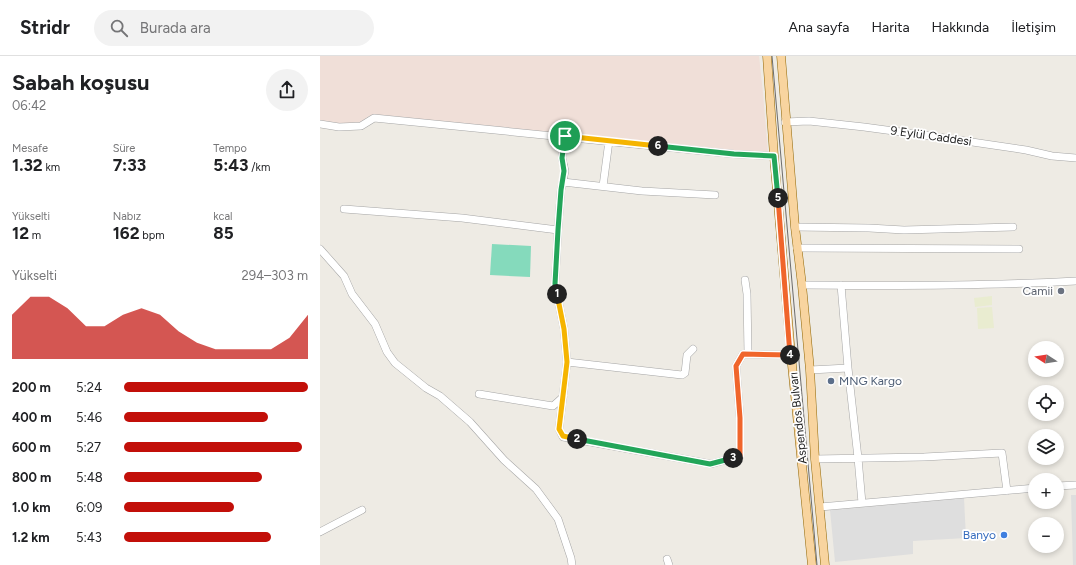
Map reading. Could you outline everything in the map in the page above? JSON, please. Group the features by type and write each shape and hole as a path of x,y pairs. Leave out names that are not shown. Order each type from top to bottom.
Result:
{"main road":[{"name":"Aspendos Bulvarı","path":"767,56 791,355 812,565"},
{"name":"Aspendos Bulvarı","path":"780,56 785,122 810,370 815,459 825,565"}],"street":[{"path":"320,124 339,127 361,126 374,118 734,154 774,156"},
{"name":"9 Eylül Caddesi","path":"785,122 809,121 864,127 1026,150 1052,156 1076,158"},
{"path":"565,136 562,158 564,171 558,230 555,284 564,329 567,362 559,429 563,436 710,464 740,456 740,418 736,366 743,354 791,355"},
{"path":"603,186 609,141"},
{"path":"563,182 642,191 715,195"},
{"path":"344,209 462,218 558,230"},
{"path":"795,226 904,230 1013,227"},
{"path":"798,248 1019,249"},
{"path":"320,249 344,276 352,294 375,324 387,352 395,363 426,388 440,396 470,422 504,460 536,489 558,519 572,565"},
{"path":"745,280 747,294 748,354"},
{"path":"802,285 1011,284 1076,281"},
{"path":"841,286 862,503"},
{"path":"567,362 682,375 685,374 687,355 693,349"},
{"path":"810,370 848,368"},
{"path":"479,394 553,406 563,397"},
{"path":"815,459 924,457 1002,453 1007,491"},
{"path":"1064,486 1076,485"},
{"path":"820,507 1028,489"},
{"path":"320,532 362,510"}],"shaded area":[{"path":"320,56 759,56 768,153 369,116 358,124 320,121"},
{"path":"1071,495 1076,495 1076,565 1073,565"},
{"path":"964,498 966,538 913,541 913,554 835,562 830,510"}],"green space":[{"path":"492,244 531,246 530,277 490,275"},
{"path":"992,296 992,305 975,307 974,298"},
{"path":"992,307 994,328 978,329 977,308"}],"tram line":[{"path":"772,56 817,565"}],"place":[{"name":"Camii","path":"1061,291"},
{"name":"MNG Kargo","path":"831,381"},
{"name":"Banyo","path":"1004,535"}],"route":[{"path":"565,136 734,154 774,156 791,355 743,354 736,366 740,418 740,456 710,464 563,436 559,429 567,362 564,329 555,284 561,190 564,178 562,158 565,136"}]}
